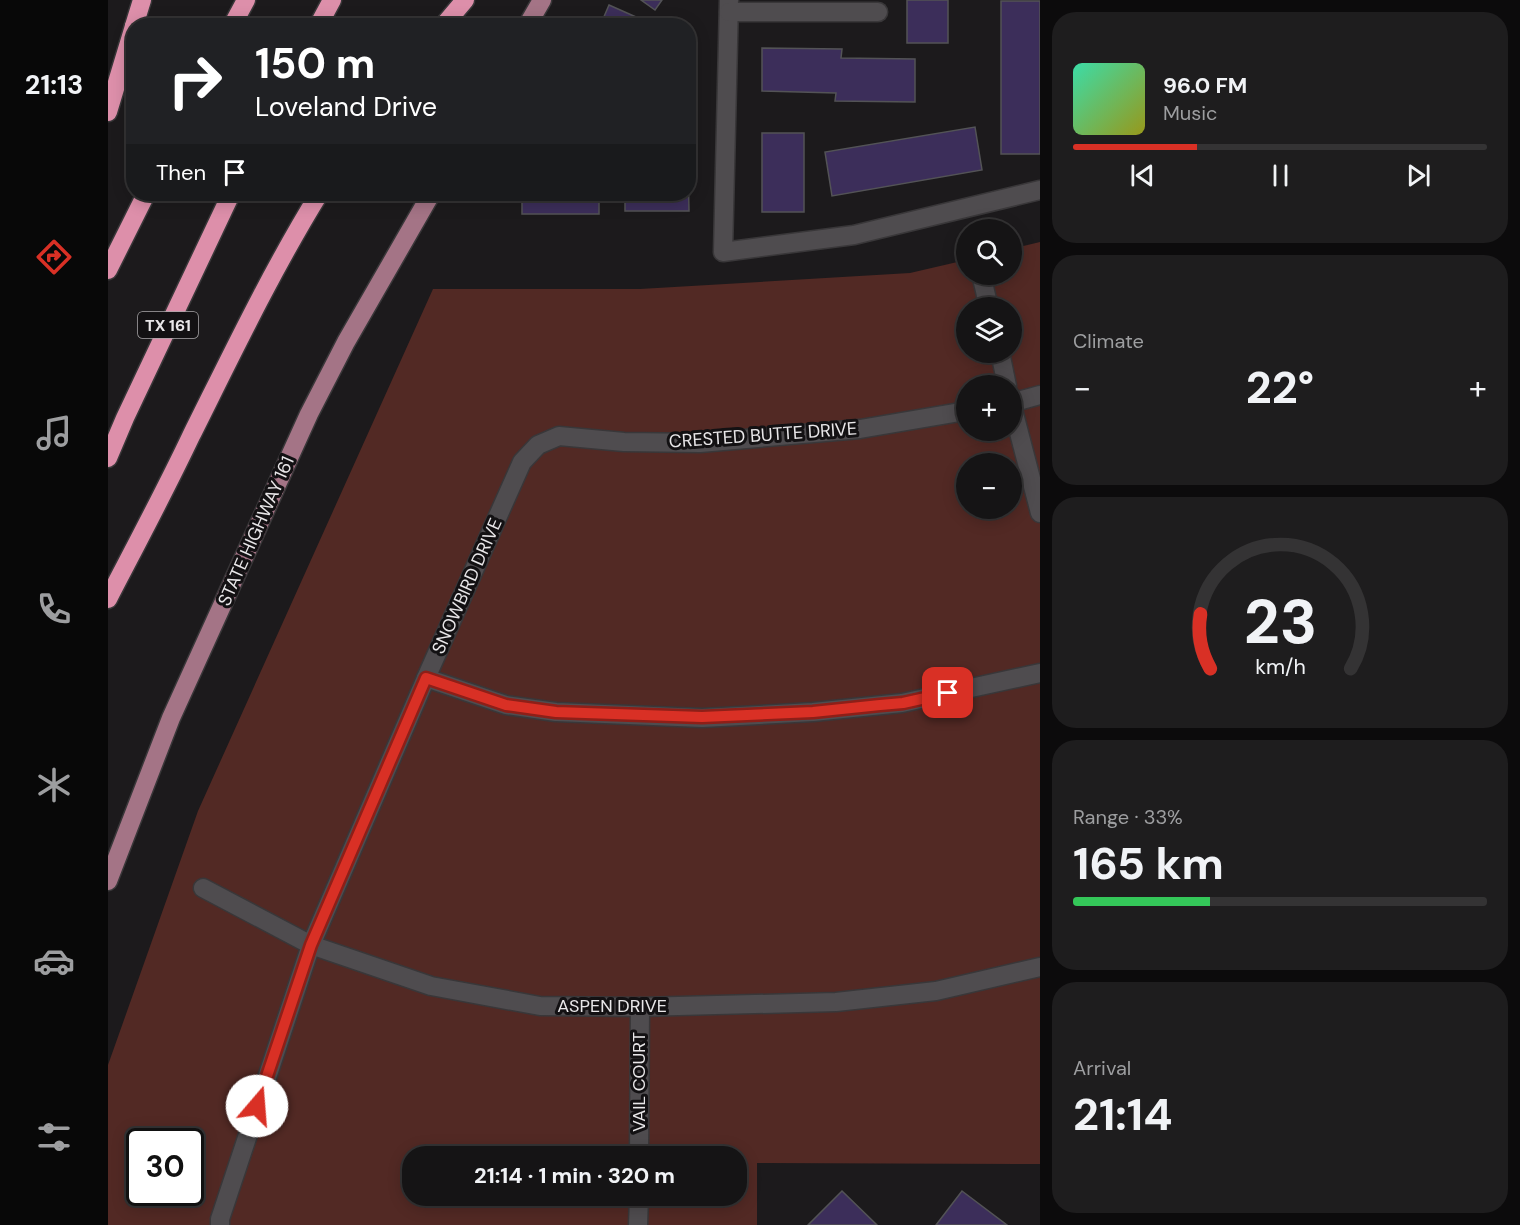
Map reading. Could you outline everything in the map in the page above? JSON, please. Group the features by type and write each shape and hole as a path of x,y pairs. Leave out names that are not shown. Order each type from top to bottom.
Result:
{"highway":[{"path":"136,18 142,0"},
{"path":"236,18 246,0"},
{"path":"322,18 332,0"},
{"path":"450,18 465,0"},
{"path":"108,112 126,52"},
{"path":"108,270 142,201"},
{"name":"TX 161","path":"108,458 228,201"},
{"path":"108,599 237,341 289,242 315,201"}],"main road":[{"path":"532,18 542,0"},
{"name":"STATE HIGHWAY 161","path":"108,881 171,718 309,414 346,342 427,201"}],"street":[{"path":"878,12 729,6 723,252 854,235 1040,190"},
{"path":"1022,400 1040,395"},
{"name":"CRESTED BUTTE DRIVE","path":"559,436 624,442 700,443 860,429 956,413"},
{"name":"SNOWBIRD DRIVE","path":"220,1225 220,1219 311,945 522,462 538,446 559,436"},
{"path":"1021,441 1040,513"},
{"path":"426,678 506,705 556,712 702,717 813,712 903,703 1040,673"},
{"name":"ASPEN DRIVE","path":"203,888 311,945 431,986 540,1006 640,1007 836,1002 936,991 1040,968"},
{"name":"VAIL COURT","path":"639,1146 640,1007"},
{"path":"638,1225 639,1206"}],"shaded area":[{"path":"1040,242 1040,1164 757,1163 757,1225 108,1225 108,1065 198,811 433,289 640,289 910,273 956,262 956,285 1022,285 1022,246"}],"building":[{"path":"641,0 662,0 655,10"},
{"path":"907,0 948,0 948,43 907,43"},
{"path":"1001,1 1040,1 1040,154 1001,154"},
{"path":"609,5 638,18 603,18"},
{"path":"762,48 842,49 841,58 915,59 915,102 835,101 836,93 762,91"},
{"path":"975,127 982,170 832,196 825,152"},
{"path":"762,133 804,133 804,212 762,212"},
{"path":"522,201 599,201 599,214 522,214"},
{"path":"625,201 689,201 689,211 625,211"},
{"path":"842,1191 877,1225 808,1225"},
{"path":"962,1191 1007,1225 936,1225"}],"route":[{"path":"257,1106 311,945 426,678 506,705 556,712 702,717 813,712 903,703 948,693"}]}
